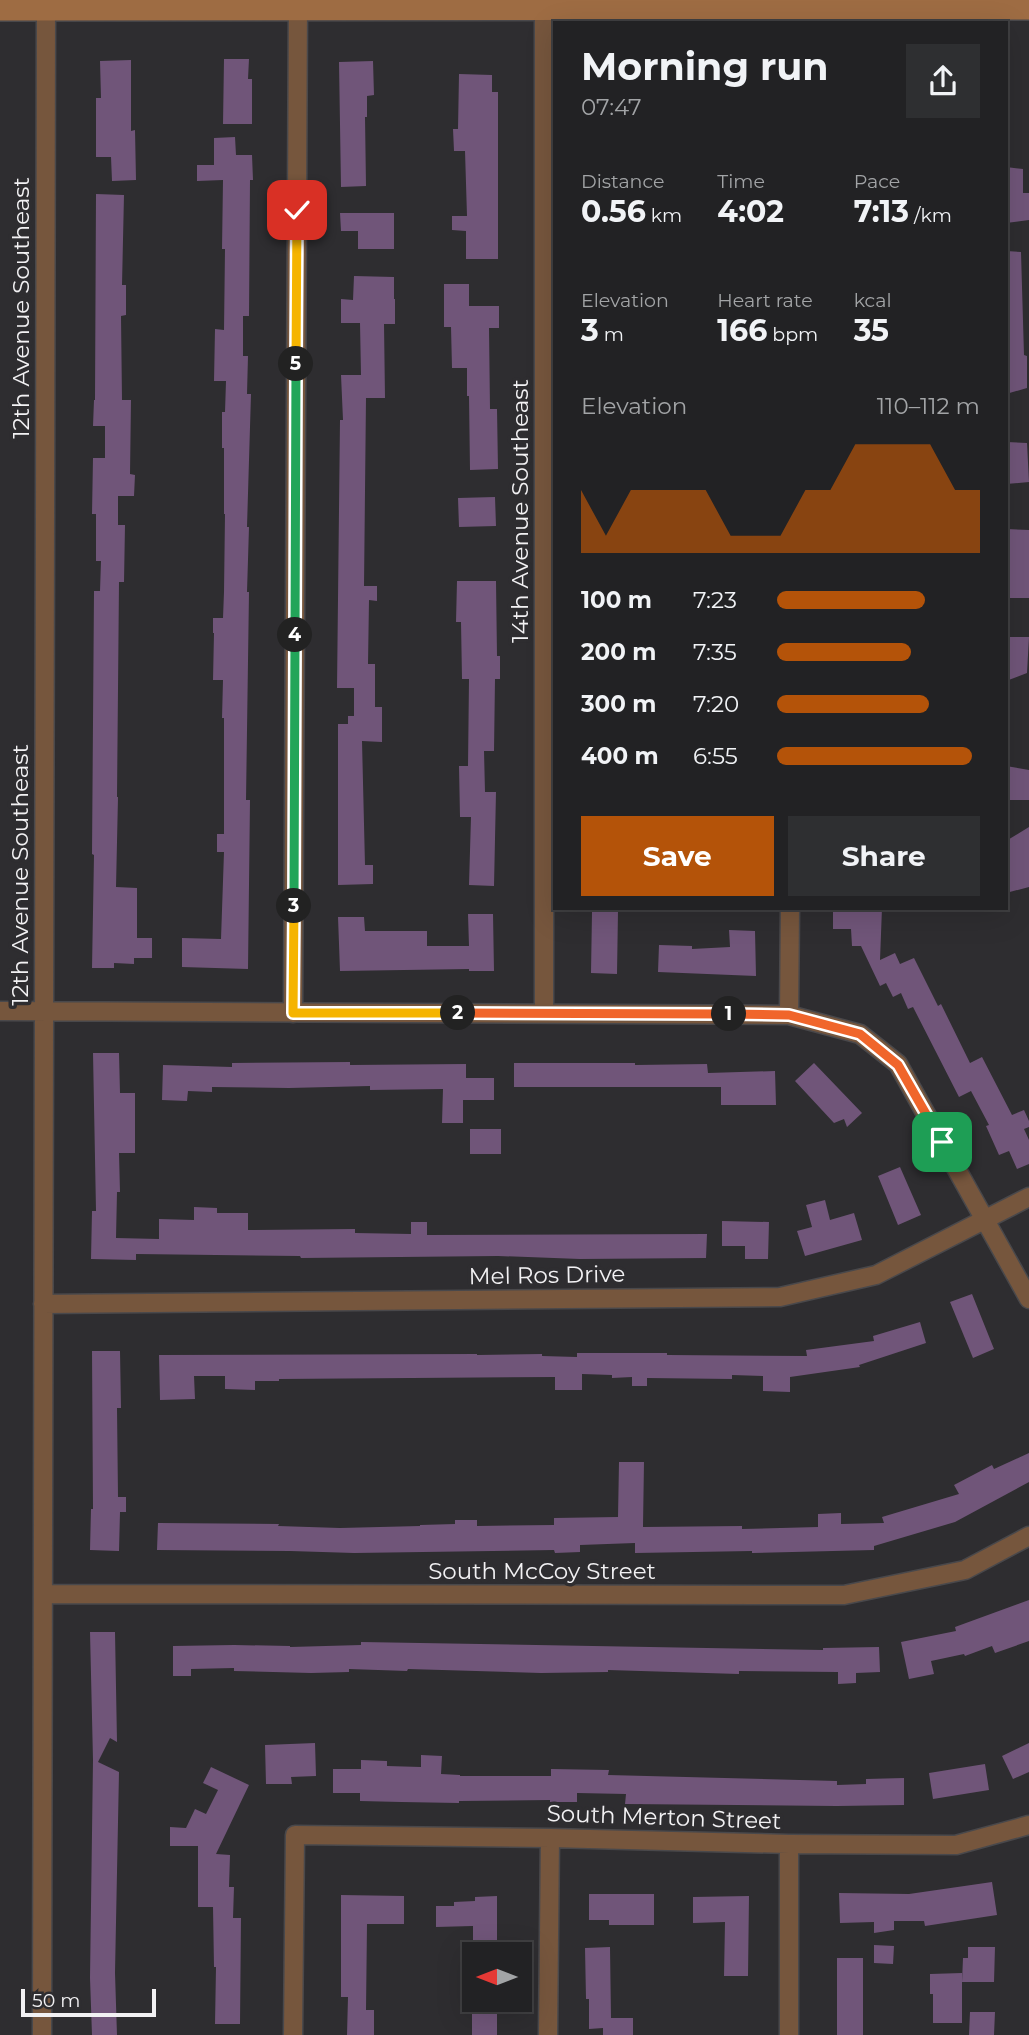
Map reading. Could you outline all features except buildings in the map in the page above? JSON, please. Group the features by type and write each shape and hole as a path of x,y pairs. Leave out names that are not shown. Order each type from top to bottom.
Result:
{"street":[{"path":"0,10 298,5 544,9 606,4 794,15 1029,9"},
{"path":"293,1013 298,5"},
{"name":"14th Avenue Southeast","path":"544,9 544,1013"},
{"name":"12th Avenue Southeast","path":"43,2035 46,10"},
{"path":"789,1015 790,910"},
{"path":"0,1012 789,1015 860,1034 898,1065 1029,1299"},
{"name":"Mel Ros Drive","path":"43,1304 780,1297 876,1275 1029,1197"},
{"name":"South McCoy Street","path":"43,1594 844,1595 965,1570 1029,1536"},
{"name":"South Merton Street","path":"293,2035 295,1835 956,1845 1029,1825"},
{"path":"548,2035 550,1838"},
{"path":"789,1844 789,2035"}],"route":[{"path":"297,210 293,1013 789,1015 860,1034 898,1065 942,1142"}]}
